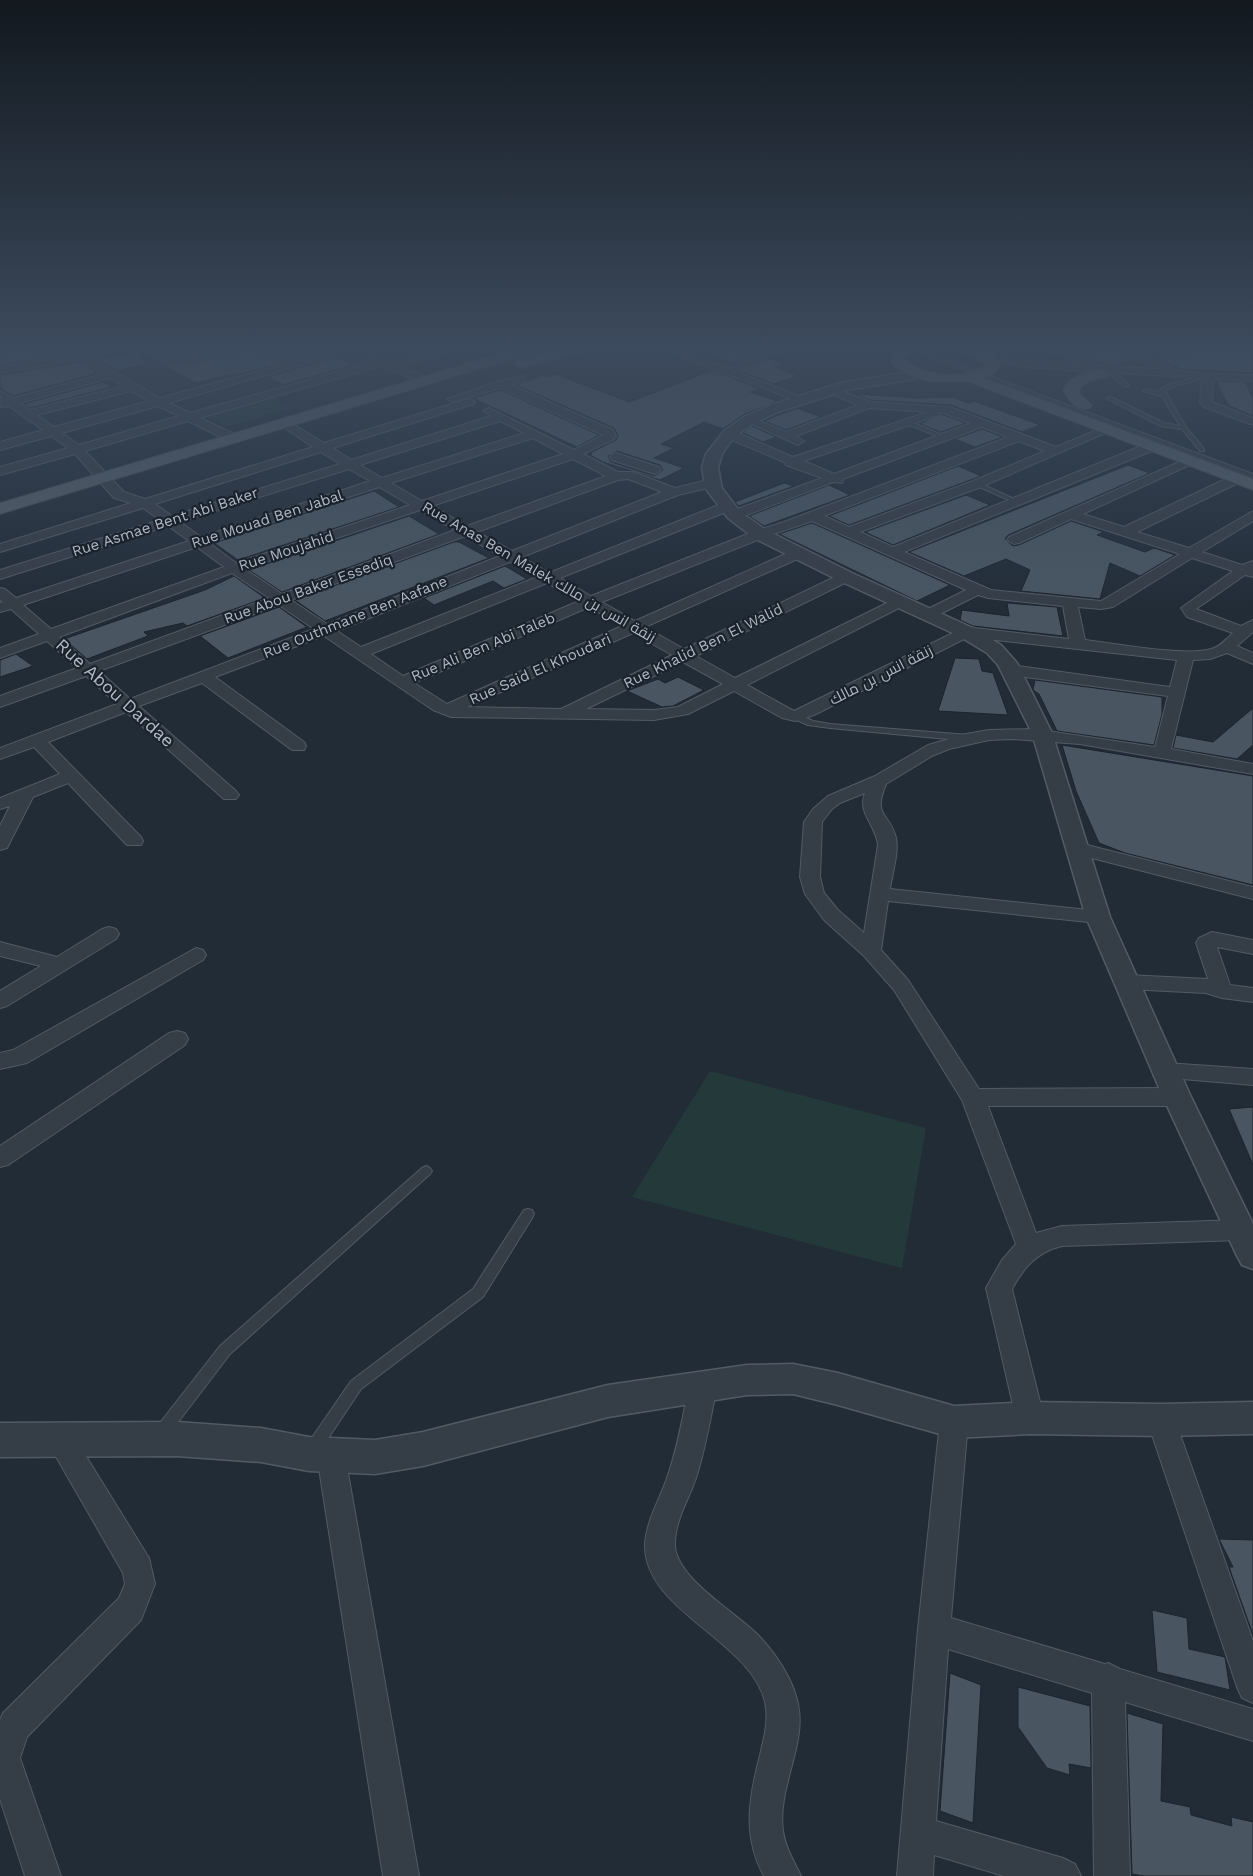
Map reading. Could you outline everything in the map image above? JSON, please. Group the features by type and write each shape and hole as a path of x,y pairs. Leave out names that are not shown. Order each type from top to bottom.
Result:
{"main road":[{"path":"0,509 251,435"},
{"path":"1118,435 1253,485"},
{"path":"1161,435 1253,469"}],"street":[{"path":"0,446 41,435"},
{"path":"54,435 77,450 118,495 145,503 234,568 358,654 447,711 561,715 671,714 692,708 900,602"},
{"path":"0,471 130,435"},
{"path":"227,435 236,439"},
{"name":"Rue Anas Ben Malek زنقة انس بن مالك","path":"311,435 327,441 349,464 788,714 795,716"},
{"path":"0,548 145,503 348,435"},
{"name":"Rue Asmae Bent Abi Baker","path":"0,575 444,435"},
{"name":"Rue Mouad Ben Jabal","path":"7,606 381,482 532,435"},
{"path":"535,435 616,476 629,475 674,492"},
{"name":"Rue Moujahid","path":"0,653 234,568 424,506 574,454 609,437 610,435"},
{"path":"706,485 714,454 729,435"},
{"path":"730,435 790,462 870,492 910,510"},
{"path":"783,435 822,451"},
{"path":"786,436 790,435"},
{"path":"790,462 870,435"},
{"path":"358,654 551,578 730,511 832,478 951,435"},
{"path":"1017,435 1056,451"},
{"path":"849,532 977,484 1095,435"},
{"name":"Rue Ali Ben Abi Taleb","path":"402,682 592,601 760,534 1021,436"},
{"path":"892,552 1150,447"},
{"path":"616,457 663,473"},
{"path":"1014,540 1190,462"},
{"name":"Rue Abou Baker Essediq","path":"0,702 616,476"},
{"path":"1125,532 1236,479"},
{"path":"682,480 706,485 730,511 760,534 797,554 966,632 994,649 1008,662 1042,733 1098,916 1177,1097 1253,1256"},
{"name":"Rue Outhmane Ben Aafane","path":"0,754 325,630 510,555 674,492 706,485"},
{"path":"1071,515 1191,553 1250,569"},
{"path":"812,516 993,596 1108,604 1253,515"},
{"name":"Rue Said El Khoudari","path":"447,711 797,554"},
{"path":"1248,628 1192,614 1188,608 1250,569"},
{"name":"Rue Khalid Ben El Walid","path":"561,715 846,577"},
{"path":"927,615 977,590"},
{"name":"Rue Abou Dardae","path":"0,592 7,606 51,636 88,671 230,795"},
{"path":"1070,602 1078,645"},
{"path":"966,632 1186,656 1210,656 1228,648 1248,628"},
{"name":"زنقة انس بن مالك","path":"795,716 808,712 966,632"},
{"path":"1228,648 1253,659"},
{"path":"1162,753 1186,656"},
{"path":"1011,670 1178,693"},
{"path":"203,676 298,746"},
{"path":"1029,1246 972,1098 914,1003 887,968 831,915 815,894 810,877 811,831 817,814 830,801 850,791 878,782 929,750 972,738 1042,733 1162,753 1250,765"},
{"path":"37,740 134,840"},
{"path":"0,804 72,775"},
{"path":"871,952 888,838 871,807 871,800 878,782"},
{"path":"0,844 26,793"},
{"path":"1079,849 1253,893"},
{"path":"880,894 1098,916"},
{"path":"0,1001 108,934"},
{"path":"1222,991 1206,943 1212,939 1253,947"},
{"path":"0,949 59,964"},
{"path":"0,1060 18,1057 196,955"},
{"path":"1127,982 1208,986 1222,991 1253,995"},
{"path":"0,1158 177,1039"},
{"path":"1166,1071 1253,1077"},
{"path":"972,1098 1177,1097"},
{"path":"1030,1418 999,1288 1015,1260 1029,1246 1046,1238 1062,1236 1240,1230"},
{"path":"0,1440 156,1440 261,1445 320,1455 375,1457 423,1449 608,1401 747,1380 794,1379 838,1389 954,1422 1030,1418 1161,1420 1253,1418"},
{"path":"703,1386 683,1475 661,1537 661,1554 671,1577 744,1643 769,1673 781,1700 783,1731 767,1795 764,1819 771,1858 783,1876"},
{"path":"1161,1420 1253,1687"},
{"path":"915,1876 934,1629 954,1422"},
{"path":"44,1876 3,1758 7,1741 15,1725 130,1609 140,1584 138,1570 60,1441"},
{"path":"320,1455 401,1876"},
{"path":"934,1629 1108,1679 1253,1725"},
{"path":"1108,1679 1112,1876"},
{"path":"917,1833 1063,1876"}],"lane":[{"path":"938,435 944,437"},
{"path":"1149,435 1253,476"},
{"path":"1189,435 1202,450"},
{"path":"977,484 1018,502"},
{"path":"795,716 811,723 830,726 972,738"},
{"path":"156,1440 225,1350 426,1171"},
{"path":"320,1455 356,1385 478,1292 528,1214"}],"green space":[{"path":"710,1071 926,1128 902,1268 632,1197"}],"building":[{"path":"551,435 599,435 577,447"},
{"path":"618,435 679,435 661,444 674,448 654,458 684,468 660,480 603,462 590,455 592,454 590,453 616,440","holes":["617,451 660,465 663,470 654,476 611,462 608,456"]},
{"path":"746,435 771,435 776,437 763,442"},
{"path":"967,435 997,435 1003,437 975,447 955,439"},
{"path":"1128,465 1150,473 1008,535 1005,539 1013,546 1019,545 1071,521 1104,532 1097,535 1145,552 1154,548 1175,555 1140,576 1110,563 1100,599 1021,591 1030,570 1006,559 964,576 909,552"},
{"path":"958,466 981,476 849,525 829,516"},
{"path":"784,483 794,486 739,506 735,502"},
{"path":"829,485 850,495 764,526 749,516"},
{"path":"374,491 399,507 238,560 214,543"},
{"path":"966,495 990,505 893,545 865,532"},
{"path":"409,516 439,534 282,592 249,570"},
{"path":"812,523 950,585 917,601 779,534"},
{"path":"454,542 459,542 489,558 325,621 295,600"},
{"path":"505,566 527,579 504,588 493,581 434,605 424,598"},
{"path":"234,576 265,598 187,626 183,623 144,632 148,636 87,659 64,639 205,590"},
{"path":"1007,603 1057,607 1063,636 973,626 960,620 962,610 1009,616"},
{"path":"279,607 307,627 228,658 200,636"},
{"path":"16,654 33,666 0,677 0,660"},
{"path":"955,658 979,659 982,671 993,673 1008,715 938,711"},
{"path":"678,677 704,690 673,706 662,707 627,691 658,679 665,683"},
{"path":"1035,680 1162,697 1162,714 1154,745 1057,731 1039,694 1033,690"},
{"path":"1253,708 1253,745 1237,759 1173,748 1176,735 1213,742"},
{"path":"1062,745 1253,776 1253,885 1125,853 1099,843 1076,791"},
{"path":"1253,1107 1253,1165 1229,1109"},
{"path":"1219,1539 1253,1540 1253,1635 1229,1567 1233,1567"},
{"path":"1152,1610 1187,1618 1189,1649 1225,1657 1230,1690 1157,1672"},
{"path":"950,1673 981,1685 973,1823 940,1811"},
{"path":"1018,1687 1090,1706 1091,1768 1069,1764 1070,1775 1047,1768 1018,1727"},
{"path":"1127,1713 1163,1724 1161,1801 1190,1807 1191,1815 1232,1826 1231,1817 1253,1822 1253,1876 1144,1876 1132,1874"}]}
